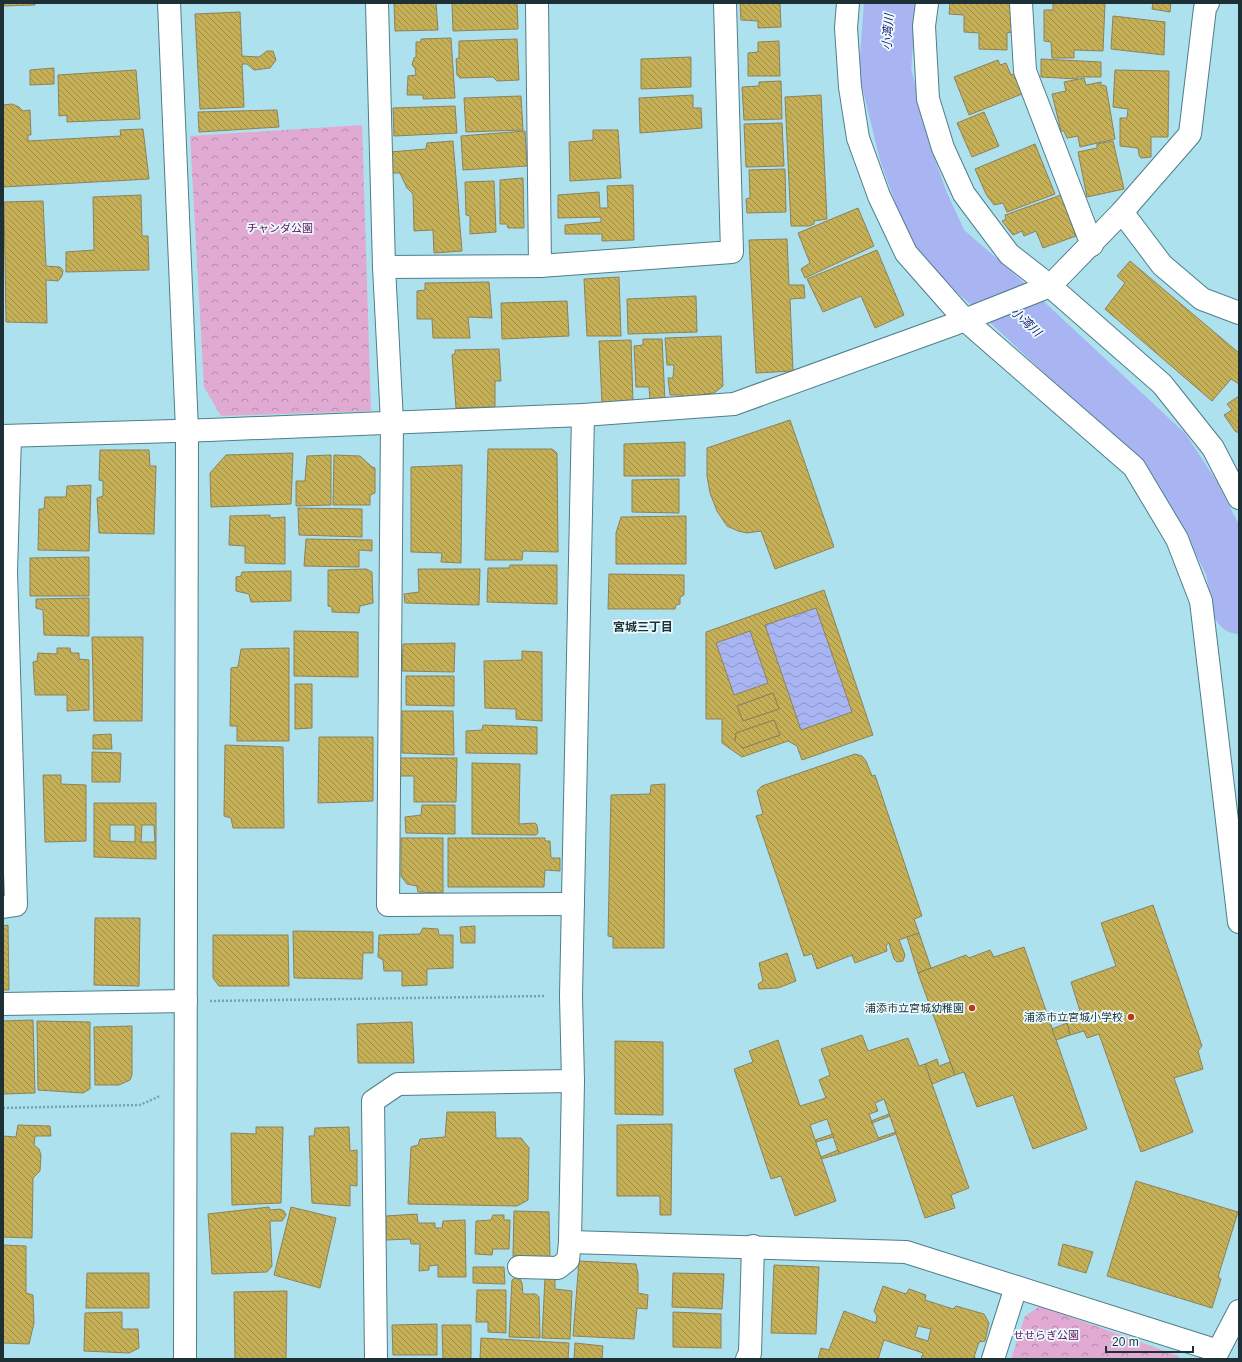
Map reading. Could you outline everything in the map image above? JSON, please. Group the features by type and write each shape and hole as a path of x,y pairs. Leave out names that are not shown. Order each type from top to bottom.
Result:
{"street":[{"path":"169,3 187,430 185,1359"},
{"path":"378,3 384,266 392,422 388,905 573,904"},
{"path":"537,3 540,266"},
{"path":"384,266 540,266 732,252 725,3"},
{"path":"848,3 846,28 850,88 858,138 877,189 906,253 965,320 1134,467 1176,539 1201,601 1239,922"},
{"path":"928,3 924,26 928,99 943,148 964,194 1009,254 1050,286 1162,384 1214,448 1239,498"},
{"path":"1021,3 1025,71 1092,245"},
{"path":"3,907 16,905 6,572 6,436 583,415 734,404 965,320 1050,286 1092,245 1190,134 1205,8 1208,3"},
{"path":"1122,212 1162,265 1202,299 1239,313"},
{"path":"519,1267 558,1268 568,1260 570,1242 573,1080 571,996 583,415"},
{"path":"3,1004 186,1001"},
{"path":"376,1359 372,1101 398,1084 573,1080"},
{"path":"570,1242 753,1246 906,1252 1016,1287 1216,1355 1239,1311"},
{"path":"747,1359 750,1353 753,1246"},
{"path":"993,1359 1016,1287"}],"path":[{"path":"186,1001 571,996"},
{"path":"3,1108 140,1105 165,1094"}],"green space":[{"name":"チャンダ公園","path":"362,125 371,411 221,416 204,387 190,136"},
{"name":"せせらぎ公園","path":"1040,1306 1179,1356 1178,1359 1011,1359 1025,1316"}],"water":[{"path":"816,608 852,712 801,730 765,625"},
{"path":"750,631 768,683 734,695 716,643"}],"building":[{"path":"3,3 35,3 35,5 3,6"},
{"path":"394,3 436,3 438,30 395,31"},
{"path":"452,3 517,3 518,29 453,31"},
{"path":"740,3 780,3 781,27 758,28 758,21 741,20"},
{"path":"950,3 1012,3 1012,32 1007,33 1007,50 979,49 979,33 964,32 964,15 949,14"},
{"path":"1053,3 1105,3 1103,51 1074,50 1074,58 1052,58 1051,42 1044,41 1044,10 1053,10"},
{"path":"1153,3 1171,3 1170,12 1152,9"},
{"path":"240,12 242,56 259,57 267,51 273,51 276,60 270,68 254,70 247,64 242,64 244,107 200,109 195,14"},
{"path":"1113,16 1165,22 1164,55 1111,49"},
{"path":"451,38 455,98 423,99 423,95 407,95 408,76 416,75 415,68 412,65 414,58 416,57 416,42 421,42 421,39"},
{"path":"517,39 519,80 497,81 493,77 460,78 457,75 456,59 459,58 459,41"},
{"path":"779,41 780,76 748,76 748,53 758,52 758,42"},
{"path":"691,57 691,87 641,89 641,59"},
{"path":"1041,59 1101,62 1101,77 1077,77 1077,79 1041,77"},
{"path":"998,60 1000,65 1006,63 1011,75 1020,72 1027,92 969,115 954,77"},
{"path":"54,68 54,84 30,85 30,70"},
{"path":"136,70 140,119 67,122 67,115 59,116 58,75"},
{"path":"1115,70 1169,71 1168,137 1151,137 1151,157 1141,158 1138,148 1120,146 1120,118 1127,118 1128,109 1113,107"},
{"path":"1084,78 1086,85 1101,82 1101,85 1106,86 1115,139 1080,147 1078,136 1067,138 1064,131 1061,131 1052,94 1066,91 1064,82"},
{"path":"781,81 782,119 744,120 742,87 759,86 759,82"},
{"path":"693,95 693,108 701,108 702,128 640,133 639,98"},
{"path":"821,95 827,219 814,221 814,224 809,226 791,226 785,97"},
{"path":"521,96 523,130 466,132 464,98"},
{"path":"12,104 19,107 23,111 30,110 31,135 28,135 28,141 121,136 120,130 143,129 149,179 3,187 3,105"},
{"path":"455,106 457,133 394,136 393,108"},
{"path":"277,110 279,127 199,132 198,112"},
{"path":"984,112 999,146 972,157 957,123"},
{"path":"782,123 784,166 746,167 744,124"},
{"path":"593,130 618,130 621,178 570,181 569,142 593,140"},
{"path":"525,131 527,166 463,170 461,136"},
{"path":"453,141 462,251 434,253 433,230 414,231 413,194 407,188 400,173 390,173 390,152 426,149 427,143"},
{"path":"1113,141 1124,189 1087,197 1078,152 1097,148 1097,144"},
{"path":"1035,144 1055,194 1007,212 1003,203 994,205 986,194 975,169"},
{"path":"785,169 786,212 747,213 746,199 750,198 749,170"},
{"path":"523,178 524,228 508,228 507,224 500,224 500,180"},
{"path":"494,181 496,232 470,234 470,216 466,215 465,182"},
{"path":"633,185 634,240 602,241 602,234 565,234 565,225 601,222 601,217 558,218 558,195 599,192 600,208 608,208 607,186"},
{"path":"141,195 142,236 148,236 149,270 66,272 66,252 94,250 93,197"},
{"path":"1061,195 1076,236 1043,248 1036,231 1024,236 1022,231 1013,235 1002,221 1006,219 1005,215"},
{"path":"43,201 46,266 60,267 63,270 62,276 58,281 46,280 47,323 6,322 4,202"},
{"path":"858,208 874,246 805,278 801,269 810,263 798,233"},
{"path":"787,239 789,285 804,285 805,298 790,299 793,371 756,373 749,240"},
{"path":"877,250 904,315 875,328 861,296 823,312 807,279"},
{"path":"1130,261 1239,353 1239,384 1231,379 1212,401 1105,309 1125,283 1117,276"},
{"path":"619,277 621,336 587,336 584,279"},
{"path":"489,282 492,318 468,317 470,338 433,338 432,319 417,319 417,291 425,290 425,283"},
{"path":"696,296 697,332 628,334 627,299"},
{"path":"567,301 569,336 502,339 501,303"},
{"path":"721,336 723,386 714,393 704,394 704,397 682,399 682,395 670,395 668,378 673,378 674,365 667,365 665,338"},
{"path":"643,339 662,339 665,401 650,401 649,387 636,387 634,346 643,345"},
{"path":"631,340 633,402 602,403 599,341"},
{"path":"499,349 501,381 495,381 495,407 456,408 452,355 455,354 455,350"},
{"path":"1239,396 1239,433 1235,431 1224,415 1232,410 1227,404"},
{"path":"790,420 834,547 775,569 761,531 747,533 727,526 717,511 710,493 707,476 707,448"},
{"path":"685,442 685,476 624,476 624,444"},
{"path":"488,449 552,449 557,453 558,552 523,551 522,560 485,560"},
{"path":"100,450 149,450 150,466 156,466 154,534 99,533 97,498 103,496 103,481 99,480"},
{"path":"293,453 291,504 211,507 210,473 226,455"},
{"path":"331,455 331,505 296,506 296,481 305,481 307,456"},
{"path":"334,455 360,456 375,468 375,493 370,495 370,505 333,505"},
{"path":"462,465 461,563 441,562 442,553 411,552 411,467"},
{"path":"679,479 679,513 632,512 632,480"},
{"path":"91,485 89,551 38,550 39,509 44,509 45,497 66,497 67,486"},
{"path":"298,508 362,509 362,537 299,535"},
{"path":"270,515 270,518 285,517 285,564 245,563 245,546 229,545 230,516"},
{"path":"686,516 686,564 616,564 616,533 621,517"},
{"path":"306,539 372,540 372,551 359,550 359,567 304,566"},
{"path":"89,557 89,596 30,596 30,558"},
{"path":"510,565 557,565 557,604 487,602 488,568 509,568"},
{"path":"366,569 372,572 373,603 360,606 359,613 332,612 332,607 328,606 328,570"},
{"path":"418,569 480,569 479,605 405,603 404,594 419,592"},
{"path":"291,571 291,601 251,602 249,594 236,591 236,577 241,576 242,572"},
{"path":"609,574 684,575 684,595 680,597 680,604 676,605 675,609 608,609"},
{"path":"824,590 873,735 802,760 797,746 788,741 742,757 722,743 722,719 706,719 706,632","holes":["816,608 852,712 801,730 765,625","750,631 768,683 734,695 716,643","773,693 779,709 743,721 737,706","774,720 780,735 743,748 735,741 736,733"]},
{"path":"89,598 89,636 44,635 43,610 36,608 36,599"},
{"path":"294,631 358,632 358,677 294,676"},
{"path":"92,637 143,637 142,721 94,721"},
{"path":"455,643 454,672 402,671 403,644"},
{"path":"57,648 70,648 71,653 79,653 79,659 89,660 89,710 67,711 67,695 35,695 33,662 37,661 38,653 57,654"},
{"path":"289,648 289,741 237,741 237,726 230,726 231,668 238,667 241,649"},
{"path":"522,651 542,652 542,721 516,719 516,709 485,708 484,661 522,660"},
{"path":"406,676 454,676 454,706 406,705"},
{"path":"295,684 312,684 312,728 295,729"},
{"path":"773,693 779,709 743,721 737,706"},
{"path":"402,711 453,711 454,755 402,753"},
{"path":"774,720 780,735 743,748 735,741 736,733"},
{"path":"483,725 537,727 537,754 466,753 466,731 482,730"},
{"path":"111,734 112,749 93,749 93,735"},
{"path":"319,737 373,737 373,801 318,803"},
{"path":"225,745 283,747 284,828 233,828 231,818 224,816"},
{"path":"92,752 121,753 120,782 92,782"},
{"path":"855,754 862,756 866,761 872,776 875,775 922,916 914,919 919,933 899,940 905,955 903,961 897,962 894,959 889,943 886,945 887,951 855,963 852,955 817,969 812,954 804,956 756,816 763,814 757,791 762,786"},
{"path":"400,758 457,758 456,802 414,802 414,776 400,776"},
{"path":"472,763 520,764 519,824 535,823 537,825 538,833 536,835 472,834"},
{"path":"43,775 61,775 61,784 86,785 86,841 45,842"},
{"path":"665,784 664,948 613,948 613,937 608,936 611,795 650,794 651,785"},
{"path":"94,803 156,803 156,859 94,857","holes":["110,825 135,825 135,842 110,841","142,825 154,825 155,842 141,842"]},
{"path":"422,805 455,805 455,834 406,833 405,817 421,815"},
{"path":"401,838 443,838 443,893 418,892 417,886 407,884 401,876"},
{"path":"448,838 545,838 545,841 550,841 551,858 560,858 560,871 545,870 544,887 448,887"},
{"path":"1153,905 1202,1046 1198,1051 1203,1069 1174,1078 1193,1132 1141,1152 1099,1034 1087,1038 1084,1031 1070,1035 1065,1017 1080,1011 1071,982 1116,966 1101,923"},
{"path":"95,918 140,918 139,986 94,985"},
{"path":"8,925 9,990 3,990 3,926"},
{"path":"475,926 475,943 461,943 460,927"},
{"path":"423,928 438,929 439,935 453,935 453,968 427,969 427,985 402,986 402,971 384,971 383,960 378,957 379,935 420,934"},
{"path":"293,931 373,932 373,953 363,953 362,979 294,978"},
{"path":"919,933 931,968 918,973 907,937"},
{"path":"213,935 288,935 289,986 219,986 213,978"},
{"path":"1024,947 1087,1129 1033,1149 1013,1095 977,1107 964,1072 955,1075 918,973 966,955 969,958 990,950 994,957"},
{"path":"787,953 796,981 778,988 759,989 758,984 763,981 759,963"},
{"path":"33,1020 35,1093 3,1094 3,1021"},
{"path":"37,1021 90,1022 90,1089 83,1093 38,1090"},
{"path":"412,1022 414,1063 358,1063 357,1024"},
{"path":"1067,1023 1070,1035 1056,1040 1052,1029"},
{"path":"132,1026 132,1075 130,1080 119,1085 95,1085 94,1027"},
{"path":"862,1035 868,1051 908,1038 919,1066 925,1064 969,1188 951,1195 955,1208 925,1218 884,1099 875,1103 878,1111 869,1114 879,1140 839,1154 827,1119 810,1125 836,1201 795,1216 781,1176 771,1179 734,1069 753,1062 749,1051 778,1040 800,1106 826,1098 819,1080 830,1075 821,1049"},
{"path":"615,1041 663,1042 663,1115 615,1114"},
{"path":"937,1059 939,1066 950,1062 955,1075 932,1084 925,1064"},
{"path":"447,1112 495,1112 496,1138 521,1138 529,1148 528,1200 517,1206 408,1204 411,1147 418,1145 420,1139 445,1137"},
{"path":"889,1114 890,1116 872,1123 871,1121"},
{"path":"672,1124 671,1215 660,1215 660,1196 617,1196 617,1125"},
{"path":"18,1125 50,1126 51,1136 35,1136 34,1145 39,1149 41,1155 40,1171 33,1178 32,1238 3,1237 3,1136 16,1137"},
{"path":"256,1127 283,1127 281,1203 232,1205 231,1133 256,1134"},
{"path":"349,1127 350,1151 357,1150 357,1186 350,1185 350,1206 312,1203 309,1136 314,1136 315,1128"},
{"path":"896,1132 896,1134 879,1140 878,1138"},
{"path":"833,1134 834,1137 816,1142 815,1140"},
{"path":"838,1150 839,1154 821,1159 821,1157"},
{"path":"1136,1181 1238,1212 1218,1277 1221,1279 1212,1308 1107,1276"},
{"path":"269,1207 270,1210 280,1209 284,1211 286,1215 282,1221 270,1221 272,1266 267,1272 212,1274 208,1214"},
{"path":"291,1207 336,1218 320,1288 274,1275"},
{"path":"514,1211 549,1212 550,1257 513,1256"},
{"path":"417,1214 418,1223 435,1223 435,1228 442,1228 443,1221 465,1220 466,1277 438,1277 438,1265 429,1266 429,1270 419,1271 420,1244 411,1244 410,1239 386,1240 386,1216"},
{"path":"493,1215 504,1215 504,1220 510,1220 509,1249 493,1249 492,1255 475,1254 476,1221 491,1220"},
{"path":"1063,1244 1093,1252 1086,1273 1058,1265"},
{"path":"3,1245 26,1246 26,1293 33,1295 34,1323 29,1344 3,1343"},
{"path":"579,1261 636,1264 638,1274 638,1293 648,1295 647,1309 637,1308 634,1339 573,1336"},
{"path":"774,1265 819,1267 816,1334 771,1333"},
{"path":"473,1267 504,1267 505,1284 473,1283"},
{"path":"87,1273 149,1273 149,1308 86,1308"},
{"path":"673,1273 724,1274 722,1309 672,1307"},
{"path":"545,1277 555,1278 555,1289 572,1291 570,1339 542,1338"},
{"path":"515,1278 520,1279 522,1283 523,1294 536,1294 539,1297 540,1338 509,1337 512,1280"},
{"path":"883,1286 906,1294 909,1289 926,1295 925,1300 953,1309 956,1306 984,1314 989,1323 985,1341 979,1342 974,1357 977,1359 921,1359 923,1353 884,1340 878,1359 818,1359 821,1348 829,1350 844,1311 876,1323 877,1316 874,1311","holes":["918,1326 931,1329 928,1341 915,1337"]},
{"path":"477,1290 506,1290 506,1333 488,1332 488,1322 476,1322"},
{"path":"287,1291 286,1359 235,1359 234,1292"},
{"path":"122,1312 122,1329 138,1329 139,1348 129,1353 84,1351 85,1313"},
{"path":"673,1312 721,1314 721,1348 673,1347"},
{"path":"437,1324 437,1355 393,1355 392,1325"},
{"path":"442,1325 471,1325 471,1359 443,1359"},
{"path":"481,1338 569,1343 568,1359 480,1359"},
{"path":"575,1343 603,1346 602,1359 574,1359"}],"waterway":[{"name":"小湾川","path":"890,3 885,71 905,153 923,203 943,246 989,286 1165,450 1194,494 1231,566 1239,608"}],"place":[{"name":"浦添市立宮城幼稚園","path":"972,1008"},
{"name":"浦添市立宮城小学校","path":"1131,1017"}],"district":[{"name":"宮城三丁目","path":"643,627"}]}
